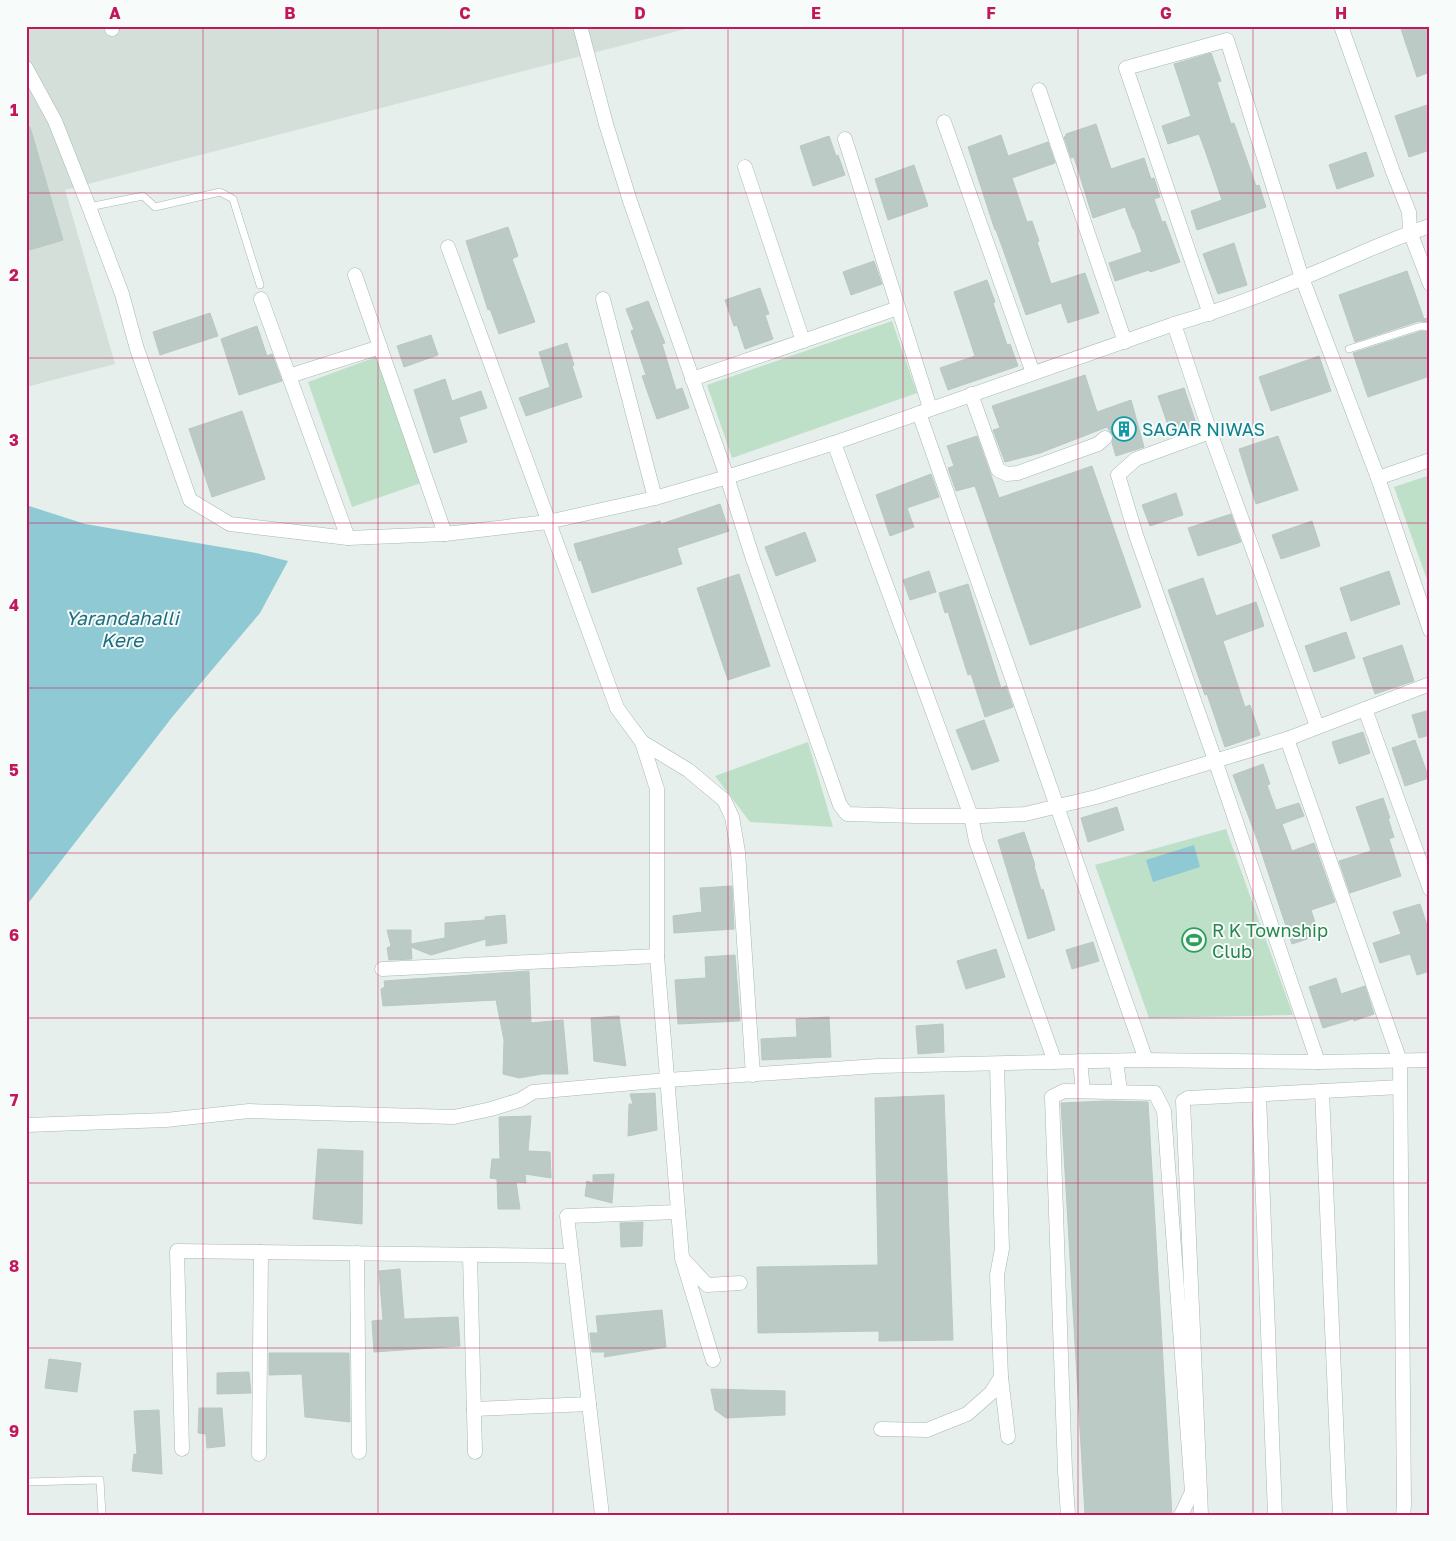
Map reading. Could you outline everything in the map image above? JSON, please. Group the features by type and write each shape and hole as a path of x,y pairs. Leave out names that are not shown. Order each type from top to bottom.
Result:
{"street":[{"path":"580,26 606,124 627,192 840,805 847,814 971,816 1025,814 1096,797 1287,739 1430,684"},
{"path":"1341,26 1409,212 1410,232 1430,284"},
{"path":"1210,314 1126,68 1227,40 1302,278 1378,478 1430,630"},
{"path":"26,68 55,121 89,207 122,294 137,349 190,500 230,524 348,538 445,534 548,522 655,498 834,442 1174,324 1210,314 1302,278 1410,232 1430,226"},
{"path":"1039,90 1125,342"},
{"path":"944,122 1033,373"},
{"path":"845,139 898,308 925,411 1057,806 1146,1060"},
{"path":"745,167 802,341"},
{"path":"448,247 617,708 642,742 656,789 657,956 682,1258 713,1360"},
{"path":"355,276 445,534"},
{"path":"260,292 348,538"},
{"path":"603,299 655,498"},
{"path":"692,379 898,308"},
{"path":"1174,324 1210,432 1317,726"},
{"path":"289,376 380,347"},
{"path":"971,394 998,470 1007,474 1018,473 1075,453 1098,444 1105,438"},
{"path":"1210,432 1136,458 1118,475 1136,535 1318,1062"},
{"path":"834,442 971,816 976,841 1055,1062"},
{"path":"1378,478 1430,460"},
{"path":"1364,709 1430,889"},
{"path":"1287,739 1400,1061 1403,1515"},
{"path":"642,742 688,770 724,800 732,817 738,852 753,1075"},
{"path":"382,969 657,956"},
{"path":"26,1125 166,1120 249,1111 454,1117 520,1100 533,1092 667,1080 878,1066 1146,1060 1318,1062 1430,1060"},
{"path":"1080,1061 1083,1090"},
{"path":"1116,1061 1120,1091"},
{"path":"997,1064 1002,1249 997,1275 1001,1378 1008,1437"},
{"path":"1201,1515 1183,1101 1188,1098 1400,1087"},
{"path":"1068,1515 1052,1097 1064,1091 1083,1090 1155,1093 1164,1111 1192,1492 1181,1515"},
{"path":"1322,1092 1340,1515"},
{"path":"1259,1095 1275,1515"},
{"path":"602,1515 567,1216 678,1212"},
{"path":"182,1449 177,1251 571,1256"},
{"path":"259,1454 261,1252"},
{"path":"357,1254 359,1452"},
{"path":"470,1255 475,1452"},
{"path":"682,1258 707,1285 740,1283"},
{"path":"880,1429 926,1430 967,1414 991,1393 1001,1378"},
{"path":"474,1409 589,1404"}],"lane":[{"path":"89,207 143,196 154,207 220,192 233,199 260,292"},
{"path":"1349,349 1422,326 1430,327"},
{"path":"26,1482 100,1480 102,1515"}],"shaded area":[{"path":"26,26 697,26 65,190 115,364 26,387"}],"green space":[{"path":"892,321 917,393 732,458 707,385"},
{"path":"376,357 421,483 352,507 308,382"},
{"path":"1430,475 1430,588 1394,487"},
{"path":"808,742 833,827 750,822 715,776"},
{"name":"R K Township Club","path":"1226,829 1293,1015 1149,1018 1095,865"}],"water":[{"name":"Yarandahalli Kere","path":"26,505 85,524 256,553 288,561 260,613 173,716 26,906"},
{"path":"1194,845 1200,867 1153,882 1146,860"}],"building":[{"path":"1400,26 1430,26 1430,72 1417,77"},
{"path":"1211,53 1221,81 1217,82 1231,124 1234,123 1256,186 1259,185 1266,207 1197,230 1191,211 1222,200 1199,134 1168,144 1162,126 1191,116 1174,64"},
{"path":"1430,104 1430,150 1409,157 1395,116"},
{"path":"1096,124 1111,169 1144,158 1151,179 1154,178 1160,197 1154,199 1162,222 1165,221 1180,262 1115,281 1109,263 1142,252 1134,229 1125,207 1093,218 1074,157 1071,158 1064,137 1066,134"},
{"path":"30,127 63,240 26,251 26,128"},
{"path":"1001,135 1008,156 1048,142 1055,163 1012,178 1027,222 1032,221 1051,284 1085,273 1099,313 1068,323 1061,303 1026,315 995,230 968,147"},
{"path":"829,136 845,175 813,186 800,146"},
{"path":"1366,152 1374,176 1337,189 1329,165"},
{"path":"914,165 928,206 888,220 875,179"},
{"path":"508,227 518,256 512,259 535,322 499,334 490,309 488,310 466,241"},
{"path":"1234,243 1247,285 1218,294 1203,254"},
{"path":"874,261 882,284 851,295 843,272"},
{"path":"1407,271 1424,319 1430,317 1430,322 1419,321 1355,342 1339,295"},
{"path":"987,280 1007,345 1010,344 1018,366 948,390 940,368 975,356 954,292"},
{"path":"760,288 769,314 765,315 773,339 745,349 737,325 734,326 725,300"},
{"path":"648,301 665,343 662,344 676,390 682,388 689,408 657,419 642,376 646,375 631,331 634,330 626,309"},
{"path":"210,313 218,336 160,355 153,332"},
{"path":"257,326 267,356 272,354 282,381 239,395 221,339"},
{"path":"1422,331 1430,332 1430,376 1368,397 1353,353"},
{"path":"431,335 438,355 404,367 397,346"},
{"path":"567,343 582,397 526,416 519,398 550,387 539,352"},
{"path":"1319,356 1331,391 1271,411 1259,377"},
{"path":"1085,375 1097,412 1131,400 1144,447 1116,456 1112,443 1113,436 1107,427 1040,453 1005,462 993,430 1000,428 992,406"},
{"path":"445,379 452,401 481,391 487,408 459,417 467,442 434,453 414,390"},
{"path":"1184,388 1197,426 1171,434 1158,396"},
{"path":"242,411 265,479 212,497 189,429"},
{"path":"977,436 999,498 1092,466 1141,607 1030,645 975,486 956,491 948,468 954,466 947,446"},
{"path":"1278,436 1298,490 1256,504 1239,449"},
{"path":"931,474 939,497 907,508 914,527 890,536 876,495"},
{"path":"1176,493 1183,515 1150,526 1142,505"},
{"path":"720,504 729,531 677,548 682,564 592,593 574,544 660,521 661,524"},
{"path":"1231,514 1241,542 1198,556 1188,528"},
{"path":"1312,521 1320,546 1281,559 1272,535"},
{"path":"805,532 816,561 776,576 765,547"},
{"path":"929,571 936,592 910,600 903,580"},
{"path":"1389,571 1400,604 1351,621 1340,588"},
{"path":"739,574 770,666 728,680 697,588"},
{"path":"1203,578 1216,616 1256,602 1264,626 1223,641 1245,707 1250,705 1260,735 1225,747 1168,590"},
{"path":"968,584 1001,688 1006,686 1013,707 985,717 971,674 968,675 948,612 945,613 939,593"},
{"path":"1346,632 1355,658 1314,672 1305,646"},
{"path":"1402,645 1414,681 1375,694 1363,658"},
{"path":"1430,710 1430,735 1419,738 1412,715"},
{"path":"984,720 999,761 972,770 956,730"},
{"path":"1363,732 1370,753 1339,764 1332,742"},
{"path":"1415,740 1429,778 1405,786 1392,748"},
{"path":"1263,764 1270,784 1267,785 1276,810 1299,803 1304,816 1282,824 1292,851 1314,843 1335,902 1311,910 1319,935 1292,944 1257,839 1233,775"},
{"path":"1383,798 1394,837 1389,839 1401,876 1350,893 1339,861 1371,851 1356,807"},
{"path":"1117,807 1124,830 1088,842 1081,818"},
{"path":"1024,832 1055,930 1028,939 998,840"},
{"path":"732,886 734,929 674,933 673,916 702,912 700,888"},
{"path":"1420,904 1430,934 1430,971 1417,975 1410,954 1380,963 1373,943 1401,934 1393,912"},
{"path":"505,915 507,943 486,946 486,939 431,955 411,947 412,959 389,960 387,948 391,946 387,930 411,930 411,944 445,938 445,923 485,920 485,917"},
{"path":"1093,942 1099,961 1072,969 1066,950"},
{"path":"996,949 1005,977 966,989 957,961"},
{"path":"735,955 740,1021 678,1024 675,980 706,978 705,957"},
{"path":"529,971 531,1023 563,1020 568,1074 542,1074 519,1078 503,1074 504,1040 496,1000 383,1006 381,989 385,987 384,981"},
{"path":"1336,978 1341,994 1365,986 1374,1014 1323,1028 1309,987"},
{"path":"619,1016 626,1066 594,1061 591,1018"},
{"path":"829,1017 831,1057 762,1060 761,1039 797,1037 796,1019"},
{"path":"943,1024 944,1052 918,1054 916,1026"},
{"path":"655,1093 657,1130 628,1136 629,1104 633,1104 630,1094"},
{"path":"944,1095 953,1340 879,1341 879,1331 758,1333 757,1267 878,1265 875,1098"},
{"path":"1148,1102 1172,1515 1085,1515 1061,1103"},
{"path":"531,1116 528,1151 550,1152 551,1178 525,1174 526,1183 516,1182 520,1209 498,1209 497,1179 490,1178 492,1159 500,1159 499,1117"},
{"path":"318,1149 363,1151 362,1224 313,1219"},
{"path":"614,1174 612,1203 585,1196 587,1181 593,1183 593,1175"},
{"path":"643,1222 642,1246 621,1247 620,1223"},
{"path":"400,1269 404,1319 458,1317 460,1346 374,1352 372,1321 383,1320 379,1271"},
{"path":"662,1310 666,1347 604,1357 605,1352 592,1352 590,1333 598,1333 596,1316"},
{"path":"269,1353 349,1353 350,1422 305,1417 302,1374 269,1375"},
{"path":"49,1359 81,1363 77,1392 45,1388"},
{"path":"249,1372 251,1393 217,1394 217,1373"},
{"path":"711,1389 785,1391 785,1415 726,1418 715,1410"},
{"path":"199,1408 222,1408 225,1446 207,1448 206,1434 198,1433"},
{"path":"159,1410 162,1474 132,1471 134,1454 137,1455 134,1411"}],"place":[{"name":"SAGAR NIWAS","path":"1124,429"},
{"name":"R K Township Club","path":"1194,940"}]}
